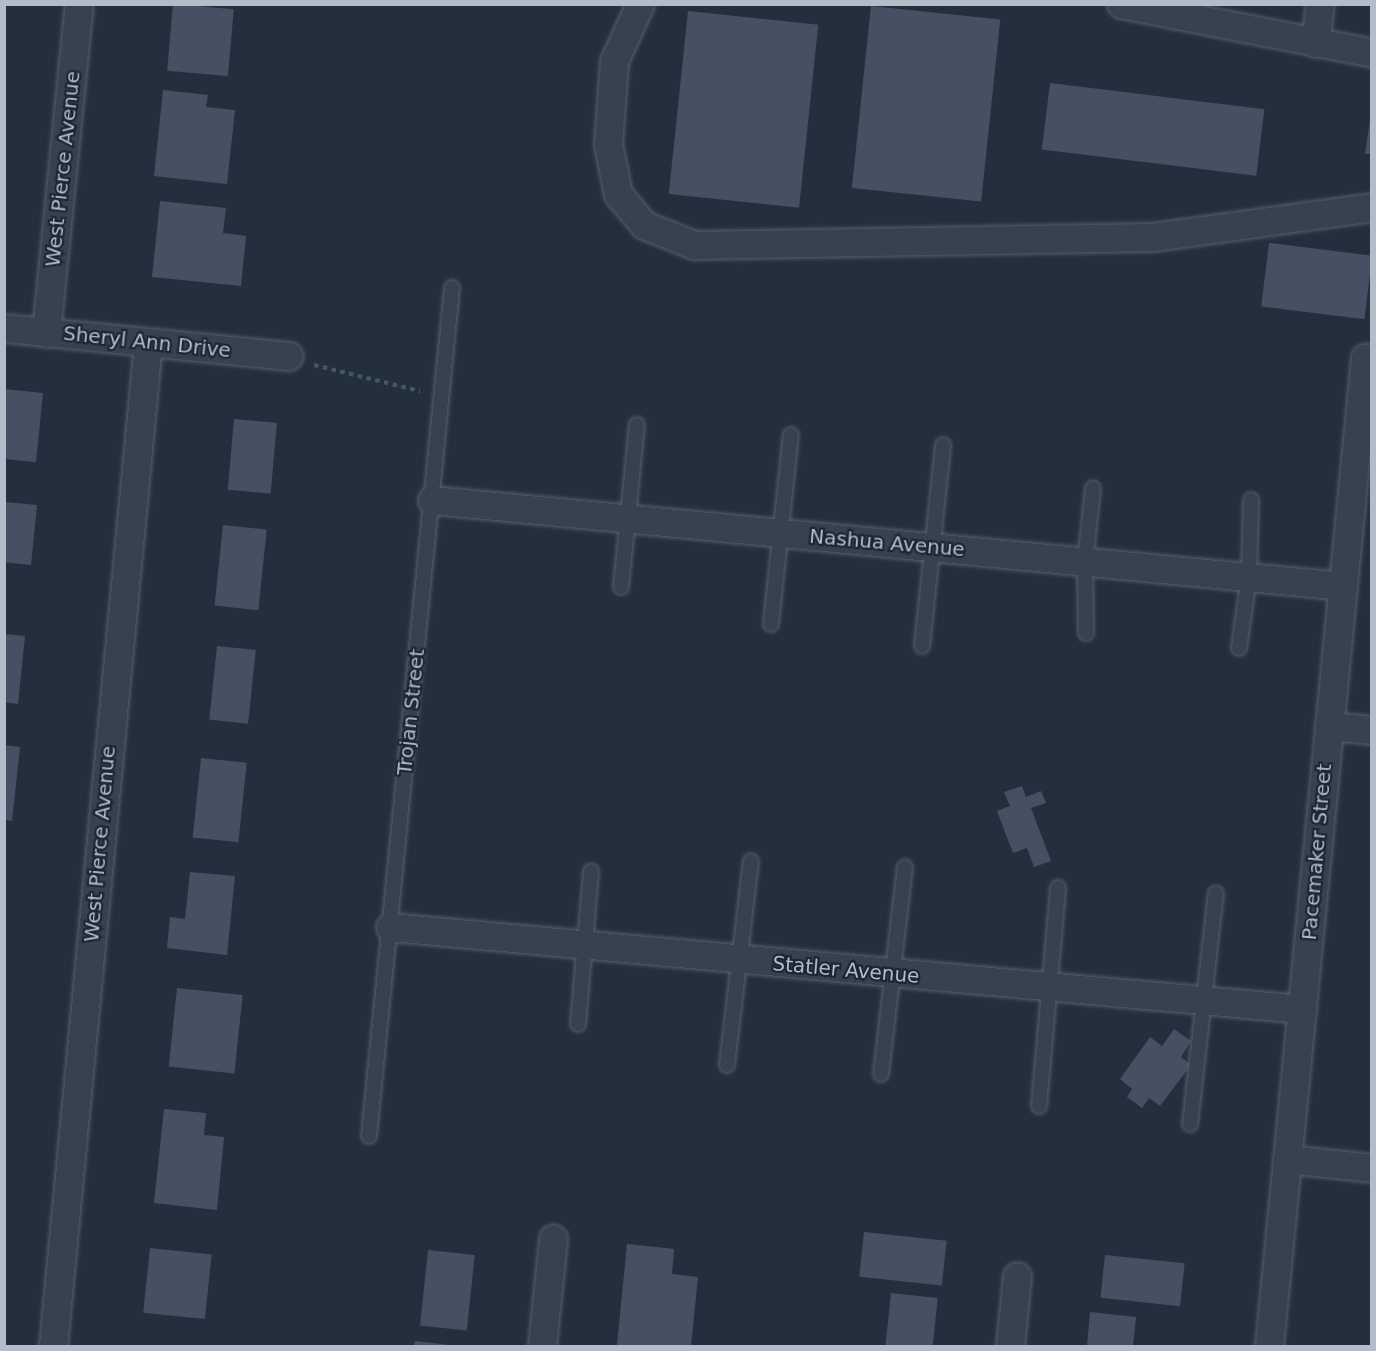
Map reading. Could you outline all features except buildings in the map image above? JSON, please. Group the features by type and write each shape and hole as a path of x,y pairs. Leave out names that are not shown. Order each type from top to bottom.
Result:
{"street":[{"name":"West Pierce Avenue","path":"46,333 79,4"},
{"path":"640,4 614,61 608,144 618,194 644,225 694,245 1153,237 1371,207"},
{"path":"1121,4 1371,53"},
{"path":"1315,43 1320,4"},
{"name":"Sheryl Ann Drive","path":"4,328 288,356"},
{"name":"West Pierce Avenue","path":"53,1347 148,342"},
{"name":"Pacemaker Street","path":"1269,1347 1343,586 1368,358"},
{"name":"Nashua Avenue","path":"432,500 1343,586"},
{"path":"1329,726 1371,730"},
{"name":"Statler Avenue","path":"390,927 1049,990 1302,1009"},
{"path":"1287,1159 1371,1168"},
{"path":"542,1347 553,1239"},
{"path":"1010,1347 1017,1276"}],"lane":[{"name":"Trojan Street","path":"369,1136 453,288"},
{"path":"621,587 637,425"},
{"path":"771,624 791,435"},
{"path":"922,646 943,445"},
{"path":"1086,633 1085,562 1093,488"},
{"path":"1239,648 1249,577 1251,500"},
{"path":"727,1065 752,861"},
{"path":"881,1074 905,867"},
{"path":"578,1024 591,872"},
{"path":"1039,1106 1058,888"},
{"path":"1190,1124 1216,893"}],"path":[{"path":"288,356 442,393"}]}
